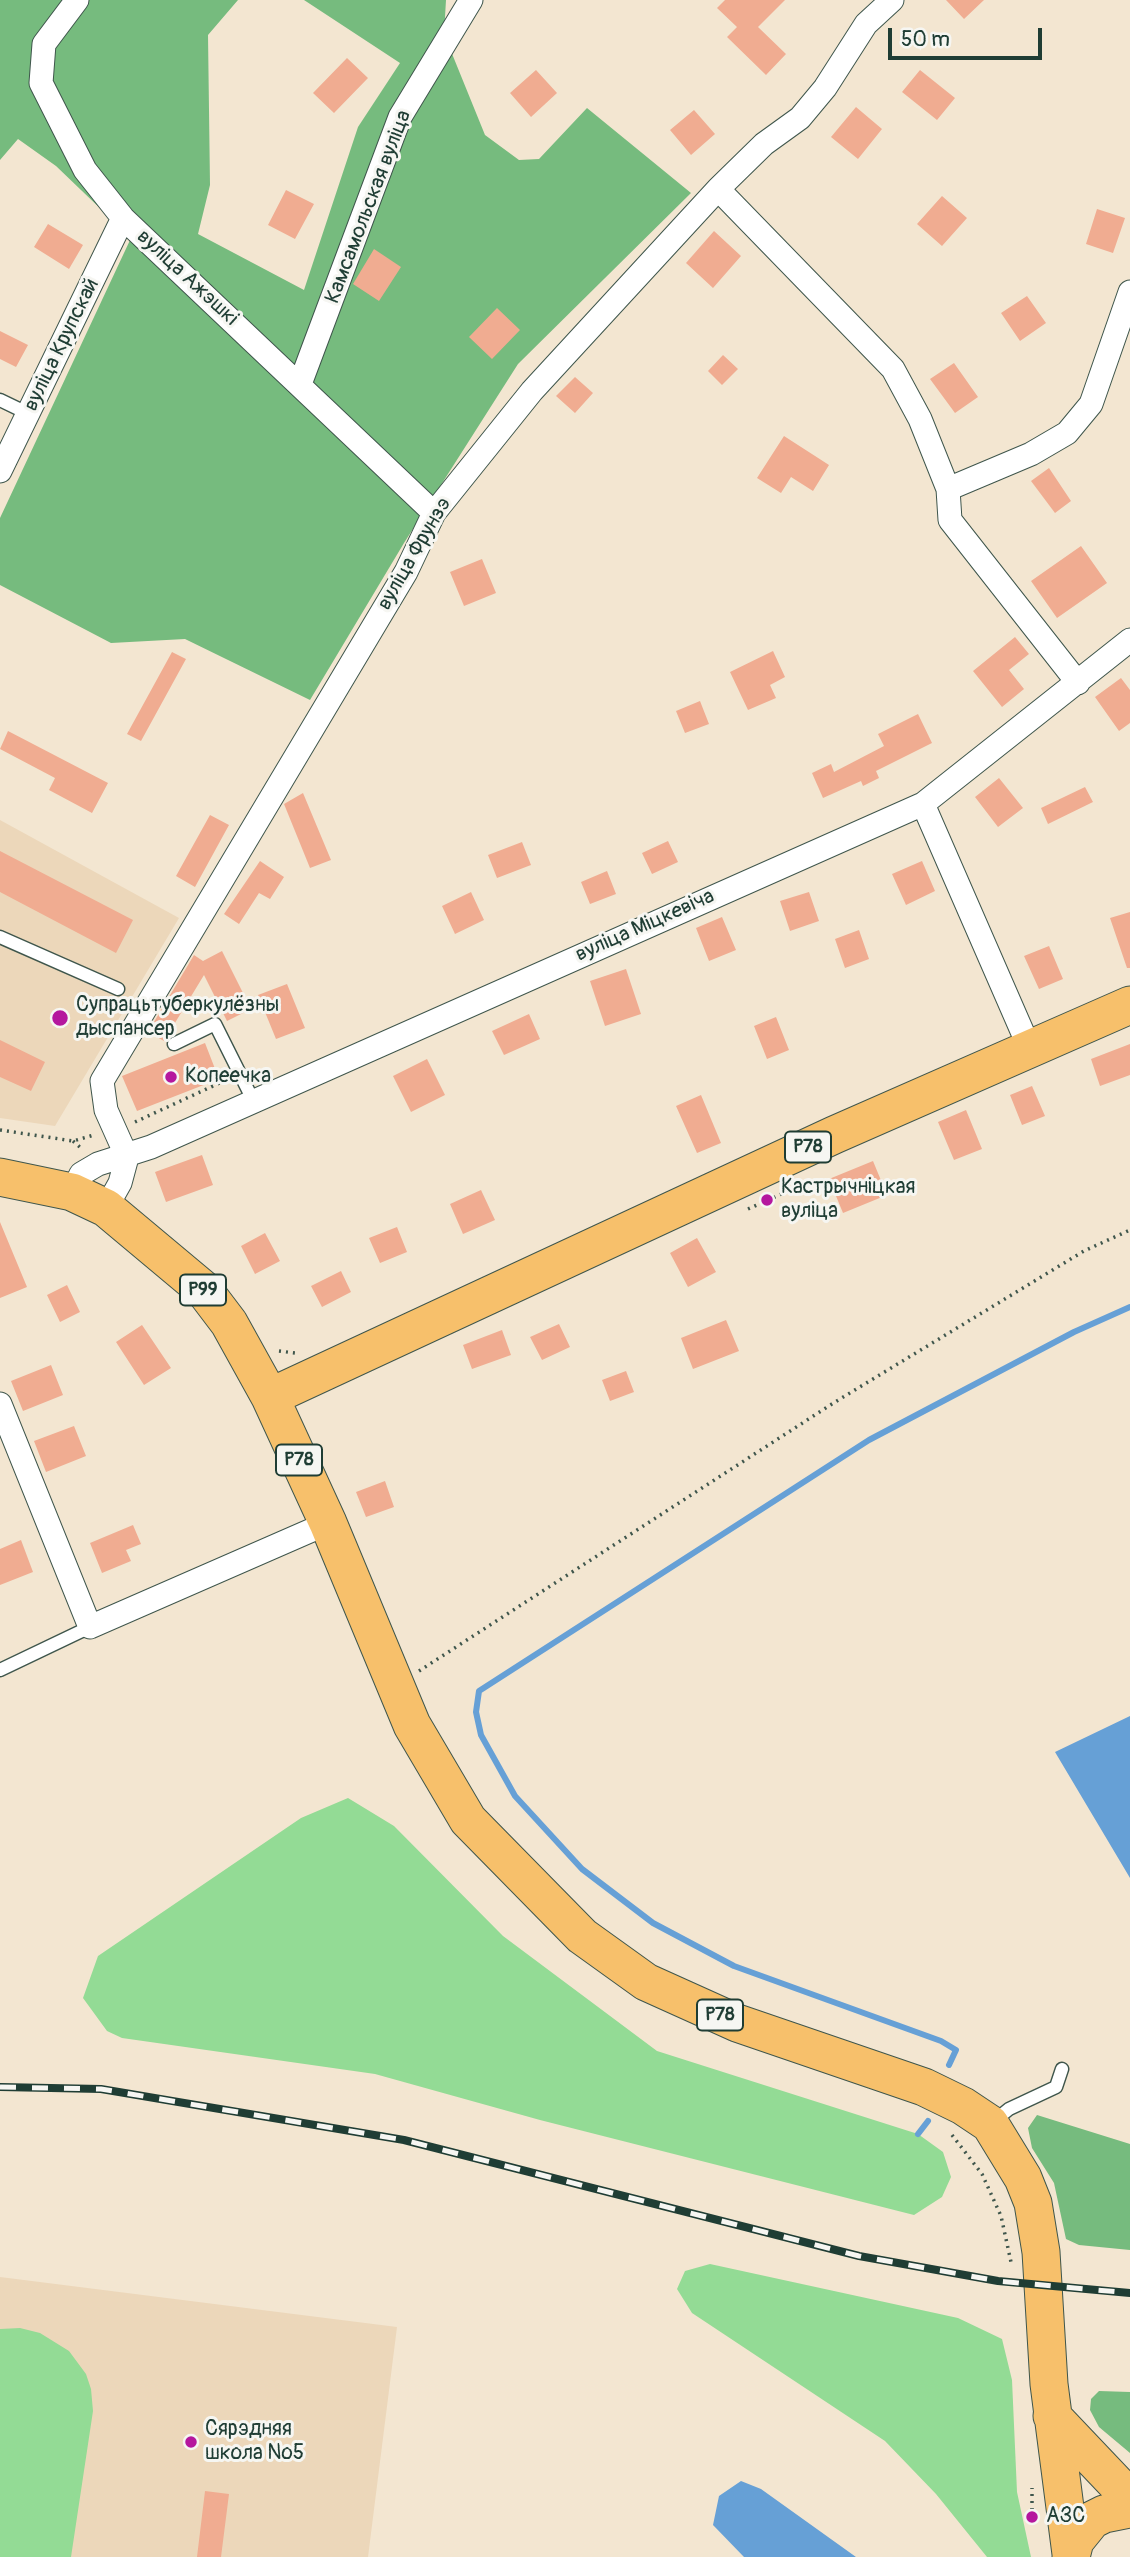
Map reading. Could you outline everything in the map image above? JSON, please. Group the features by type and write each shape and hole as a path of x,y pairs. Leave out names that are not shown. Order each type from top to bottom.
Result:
{"main road":[{"name":"Р78","path":"1071,2555 1052,2416 1041,2252 1033,2203 1017,2167 990,2124 963,2106 925,2087 737,2023 646,1982 582,1936 468,1819 411,1725 328,1523 270,1396 537,1274 687,1201 1029,1047 1130,1005"},
{"name":"Р99","path":"0,1177 72,1192 106,1208 204,1290 250,1357 270,1396"},
{"path":"1052,2416 1130,2498"},
{"name":"Р78","path":"1071,2555 1075,2541 1092,2521 1104,2514 1130,2509"}],"street":[{"name":"вуліца Ажэшкі","path":"77,0 44,44 41,83 85,170 123,218 434,513"},
{"name":"Камсамольская вуліца","path":"300,384 400,117 471,0"},
{"name":"вуліца Фрунзэ","path":"127,1157 106,1110 102,1081 405,572 434,513 532,391 718,189 764,144 800,118 825,88 866,24 892,0"},
{"path":"718,189 893,369 920,419 948,489 950,520 1078,683"},
{"name":"вуліца Крупскай","path":"0,471 123,218"},
{"path":"948,489 1031,454 1067,433 1091,404 1130,292"},
{"name":"вуліца Міцкевіча","path":"72,1192 81,1174 98,1164 127,1157 923,804 1130,640"},
{"path":"923,804 1029,1047"},
{"path":"106,1208 120,1183 127,1157"},
{"path":"0,1404 90,1627 328,1523"}],"lane":[{"path":"0,400 29,414"},
{"path":"0,937 118,989"},
{"path":"174,1044 215,1024 253,1100"},
{"path":"0,1670 90,1627"},
{"path":"990,2124 1009,2109 1056,2087 1062,2069"}],"path":[{"path":"0,1130 73,1141 114,1129 240,1074"},
{"path":"198,1086 201,1092"},
{"path":"396,1688 835,1402 1084,1251 1130,1230"},
{"path":"947,2130 982,2174 1001,2216 1012,2269"}],"shaded area":[{"name":"Супрацьтуберкулёзны дыспансер","path":"0,820 179,918 55,1126 0,1118"},
{"name":"Сярэдняя школа №5","path":"0,2277 397,2327 368,2557 0,2557"}],"green space":[{"path":"0,0 238,0 208,35 210,185 198,234 304,290 358,127 400,63 304,0 446,0 444,34 485,135 519,160 539,159 587,108 691,193 518,364 404,543 310,700 185,639 111,643 0,585 0,518 131,238 56,166 18,139 0,160"},
{"path":"348,1798 394,1826 503,1936 657,2051 918,2134 943,2152 951,2177 942,2197 914,2215 540,2120 375,2074 122,2038 107,2031 83,1998 98,1956 301,1818"},
{"path":"1037,2115 1130,2144 1130,2250 1079,2245 1066,2239 1054,2183 1032,2148 1028,2128"},
{"path":"710,2264 958,2318 1002,2339 1012,2380 1017,2492 1031,2557 987,2557 936,2494 885,2441 692,2313 677,2289 685,2271"},
{"path":"20,2328 40,2333 69,2351 86,2374 91,2389 93,2411 71,2557 0,2557 0,2329"},
{"path":"1099,2391 1130,2392 1130,2453 1099,2427 1090,2410 1091,2399"}],"water":[{"path":"1130,1716 1130,1878 1055,1752"},
{"path":"741,2481 761,2489 856,2557 744,2557 713,2525 719,2496"}],"building":[{"path":"725,0 785,0 758,27 786,54 766,75 727,37 737,27 717,8"},
{"path":"946,0 984,0 964,19"},
{"path":"347,58 368,78 334,113 313,93"},
{"path":"536,70 557,93 531,117 510,93"},
{"path":"920,70 955,98 937,120 902,92"},
{"path":"856,107 882,129 858,159 831,137"},
{"path":"694,110 715,134 691,155 670,130"},
{"path":"286,190 314,204 295,239 268,225"},
{"path":"942,196 967,218 942,246 917,224"},
{"path":"1097,209 1125,218 1113,253 1086,244"},
{"path":"48,224 83,245 69,269 34,247"},
{"path":"714,231 741,256 713,288 686,263"},
{"path":"374,249 401,267 379,301 353,284"},
{"path":"1027,296 1046,323 1020,341 1001,313"},
{"path":"497,308 520,330 492,359 469,337"},
{"path":"0,331 28,345 16,367 0,359"},
{"path":"723,355 738,369 722,385 708,371"},
{"path":"954,363 978,397 955,413 930,379"},
{"path":"575,377 593,393 575,413 556,396"},
{"path":"784,436 829,465 813,491 791,477 781,493 757,478"},
{"path":"1049,468 1071,501 1055,513 1031,481"},
{"path":"1081,546 1107,583 1057,618 1031,581"},
{"path":"482,559 496,593 464,606 450,572"},
{"path":"1015,637 1029,654 1009,670 1024,689 1002,707 973,671"},
{"path":"773,651 785,677 770,685 776,698 748,710 730,672"},
{"path":"172,652 186,659 141,741 127,734"},
{"path":"1121,678 1130,690 1130,723 1119,731 1095,697"},
{"path":"700,701 709,724 685,733 676,711"},
{"path":"918,714 932,743 876,771 879,778 863,786 861,781 823,798 812,773 831,764 834,772 884,746 878,734"},
{"path":"8,731 108,783 92,813 49,790 55,778 0,749"},
{"path":"999,778 1023,808 998,827 975,797"},
{"path":"1085,787 1093,802 1048,824 1041,808"},
{"path":"303,793 331,860 310,868 284,804"},
{"path":"210,815 229,825 195,887 176,876"},
{"path":"668,841 678,862 652,874 642,853"},
{"path":"522,842 531,865 497,878 488,855"},
{"path":"0,851 133,920 116,953 0,892"},
{"path":"260,861 284,877 270,899 259,893 239,924 224,914"},
{"path":"922,861 935,891 906,905 892,874"},
{"path":"607,871 616,894 590,904 581,882"},
{"path":"471,892 484,920 455,934 442,906"},
{"path":"809,892 819,921 790,931 780,901"},
{"path":"1130,912 1130,968 1127,968 1110,918"},
{"path":"722,917 736,950 709,961 696,928"},
{"path":"859,930 869,959 845,968 835,939"},
{"path":"1049,946 1063,979 1039,989 1024,956"},
{"path":"222,951 251,1009 227,1021 204,975 164,1041 148,1032 194,955 203,961"},
{"path":"626,969 641,1014 605,1026 590,981"},
{"path":"287,984 305,1028 276,1039 258,995"},
{"path":"529,1014 540,1039 504,1055 492,1031"},
{"path":"776,1017 789,1050 767,1059 754,1026"},
{"path":"0,1040 45,1062 31,1091 0,1077"},
{"name":"Копеечка","path":"205,1043 219,1079 137,1111 122,1076"},
{"path":"1130,1044 1130,1075 1100,1086 1091,1059"},
{"path":"427,1059 445,1095 411,1112 393,1076"},
{"path":"1032,1086 1045,1116 1022,1125 1010,1095"},
{"path":"701,1095 721,1143 697,1153 676,1106"},
{"path":"966,1110 982,1149 954,1160 938,1122"},
{"path":"202,1155 213,1185 166,1202 155,1172"},
{"path":"873,1161 887,1195 843,1213 829,1179"},
{"path":"481,1190 495,1220 463,1234 450,1204"},
{"path":"0,1222 27,1287 0,1298"},
{"path":"397,1227 407,1252 380,1263 369,1238"},
{"path":"265,1233 280,1261 255,1274 241,1246"},
{"path":"697,1238 716,1272 688,1287 670,1253"},
{"path":"341,1271 351,1292 322,1307 311,1286"},
{"path":"67,1285 80,1312 60,1322 47,1295"},
{"path":"726,1320 739,1351 693,1369 681,1338"},
{"path":"559,1324 570,1347 542,1360 530,1337"},
{"path":"142,1325 171,1368 144,1385 116,1342"},
{"path":"502,1330 511,1355 472,1369 463,1345"},
{"path":"51,1365 63,1395 23,1411 11,1381"},
{"path":"626,1371 634,1392 610,1401 602,1380"},
{"path":"74,1426 86,1456 46,1472 34,1441"},
{"path":"385,1481 394,1507 366,1517 356,1492"},
{"path":"133,1525 141,1544 126,1550 131,1561 102,1573 90,1543"},
{"path":"21,1540 33,1572 0,1585 0,1549"},
{"path":"205,2491 229,2494 221,2557 197,2557"}],"waterway":[{"path":"949,2065 956,2050 941,2041 734,1966 653,1923 582,1869 515,1796 481,1735 476,1712 479,1691 869,1440 1074,1332 1130,1307"},
{"path":"918,2134 928,2121"}],"railway":[{"path":"0,2087 101,2089 404,2140 859,2256 998,2281 1130,2293"}],"place":[{"name":"Супрацьтуберкулёзны дыспансер","path":"60,1018"},
{"name":"Копеечка","path":"171,1077"},
{"name":"Кастрычніцкая вуліца","path":"767,1200"},
{"name":"Сярэдняя школа №5","path":"191,2442"},
{"name":"АЗС","path":"1032,2517"}]}
